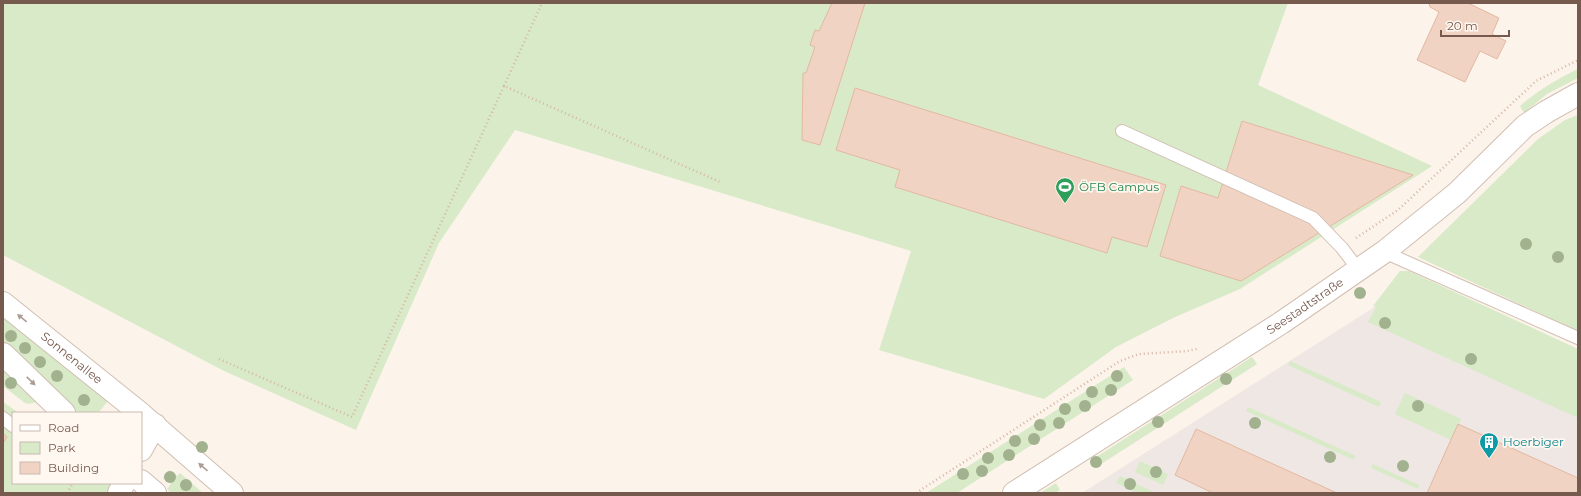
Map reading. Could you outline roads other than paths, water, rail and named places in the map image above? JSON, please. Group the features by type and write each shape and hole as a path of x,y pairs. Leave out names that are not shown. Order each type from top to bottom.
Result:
{"street":[{"name":"Seestadtstraße","path":"1014,493 1281,323 1384,252 1457,193 1526,126 1546,112 1578,94"},
{"name":"Sonnenallee","path":"3,303 139,412"},
{"path":"3,354 63,412"},
{"name":"Sonnenallee","path":"145,417 232,493"},
{"path":"142,442 145,417"},
{"path":"142,482 155,493"},
{"path":"119,493 124,484"}],"lane":[{"path":"1122,131 1313,218 1342,248 1358,269"},
{"path":"1384,252 1578,338"},
{"path":"3,418 12,425"}],"place":[{"name":"ÖFB Campus","path":"1065,204"},
{"name":"Hoerbiger","path":"1489,459"}]}
